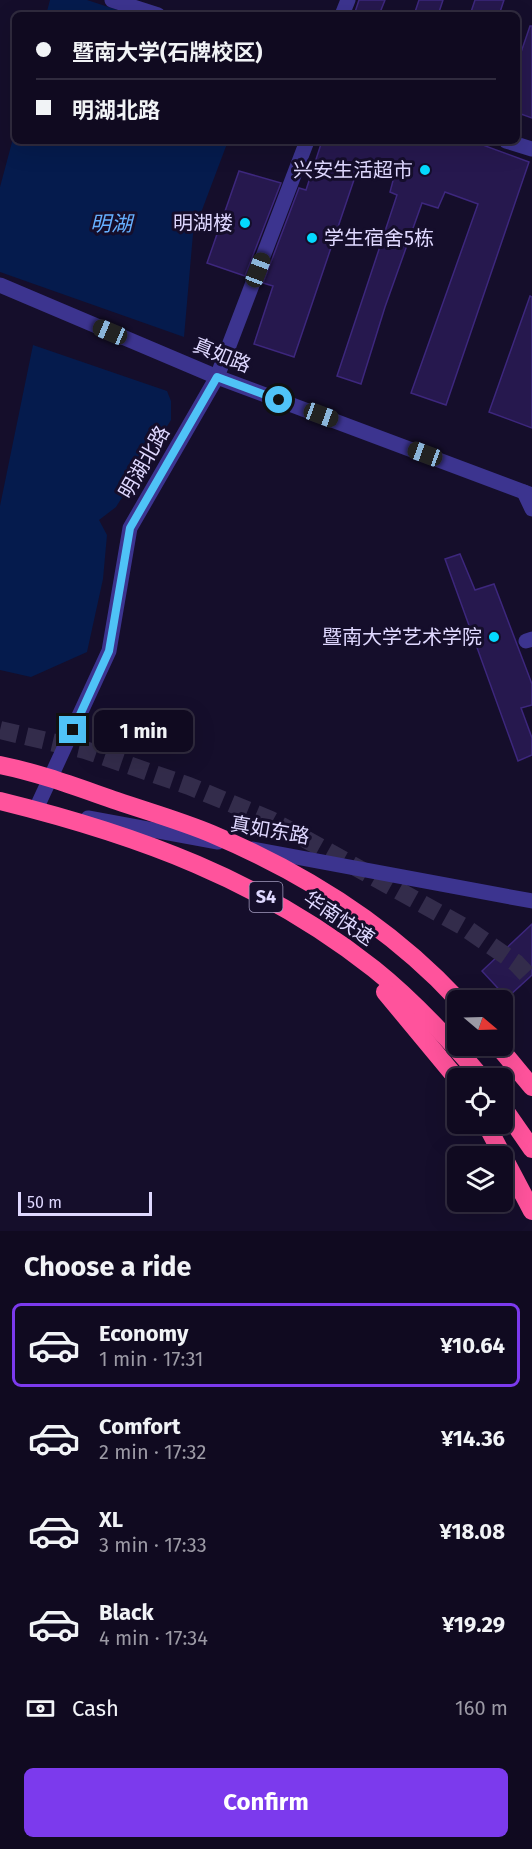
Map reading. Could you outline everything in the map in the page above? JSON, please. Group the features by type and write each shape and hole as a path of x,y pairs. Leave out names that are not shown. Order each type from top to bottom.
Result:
{"highway":[{"name":"华南快速","path":"0,765 182,823 264,857 320,889 375,925 411,954 448,990"},
{"name":"华南快速","path":"0,801 102,829 174,855 222,875 283,907 376,970 427,1017 473,1068"},
{"path":"353,953 448,1068"},
{"path":"506,1056 532,1087"},
{"path":"513,1122 532,1149"},
{"path":"491,1134 532,1211"}],"street":[{"path":"112,0 149,12"},
{"name":"明湖北路","path":"36,809 109,651 130,528 217,377 306,144"},
{"path":"516,144 532,149"},
{"name":"真如路","path":"1,291 217,377 528,494"},
{"path":"528,494 532,508"},
{"name":"真如东路","path":"0,801 532,901"}],"water":[{"path":"50,0 87,0 124,12 47,12"},
{"name":"明湖","path":"12,142 227,144 193,234 184,337 0,272 0,187"},
{"path":"33,345 167,391 171,401 171,420 116,507 99,520 107,535 103,579 87,652 31,677 0,670 0,506"}],"building":[{"path":"359,0 385,0 380,12 355,12"},
{"path":"419,0 443,0 439,12 415,12"},
{"path":"475,0 504,0 500,12 471,12"},
{"path":"530,26 532,26 532,118 520,114 520,55"},
{"path":"321,144 480,144 529,162 446,405 411,393 478,204 445,192 438,208 422,203 385,307 361,384 337,376 397,195 390,192 394,177 359,165 294,357 254,344 273,286 263,283 299,188 306,190"},
{"name":"明湖楼","path":"239,171 281,183 245,276 207,263"},
{"path":"530,296 532,297 532,428 489,412"},
{"name":"暨南大学艺术学院","path":"460,554 475,590 494,584 532,684 532,705 521,708 532,738 532,755 518,761 445,559"},
{"path":"532,924 532,975 513,992 513,990 500,990 482,971"}],"tunnel":[{"path":"0,730 85,750 189,786 271,820 464,927 516,963 532,980"}],"place":[{"name":"兴安生活超市","path":"425,170"},
{"name":"明湖楼","path":"245,223"},
{"name":"学生宿舍5栋","path":"312,238"},
{"name":"暨南大学艺术学院","path":"494,637"}],"route":[{"path":"73,730 109,651 130,528 217,377 279,400"}]}
